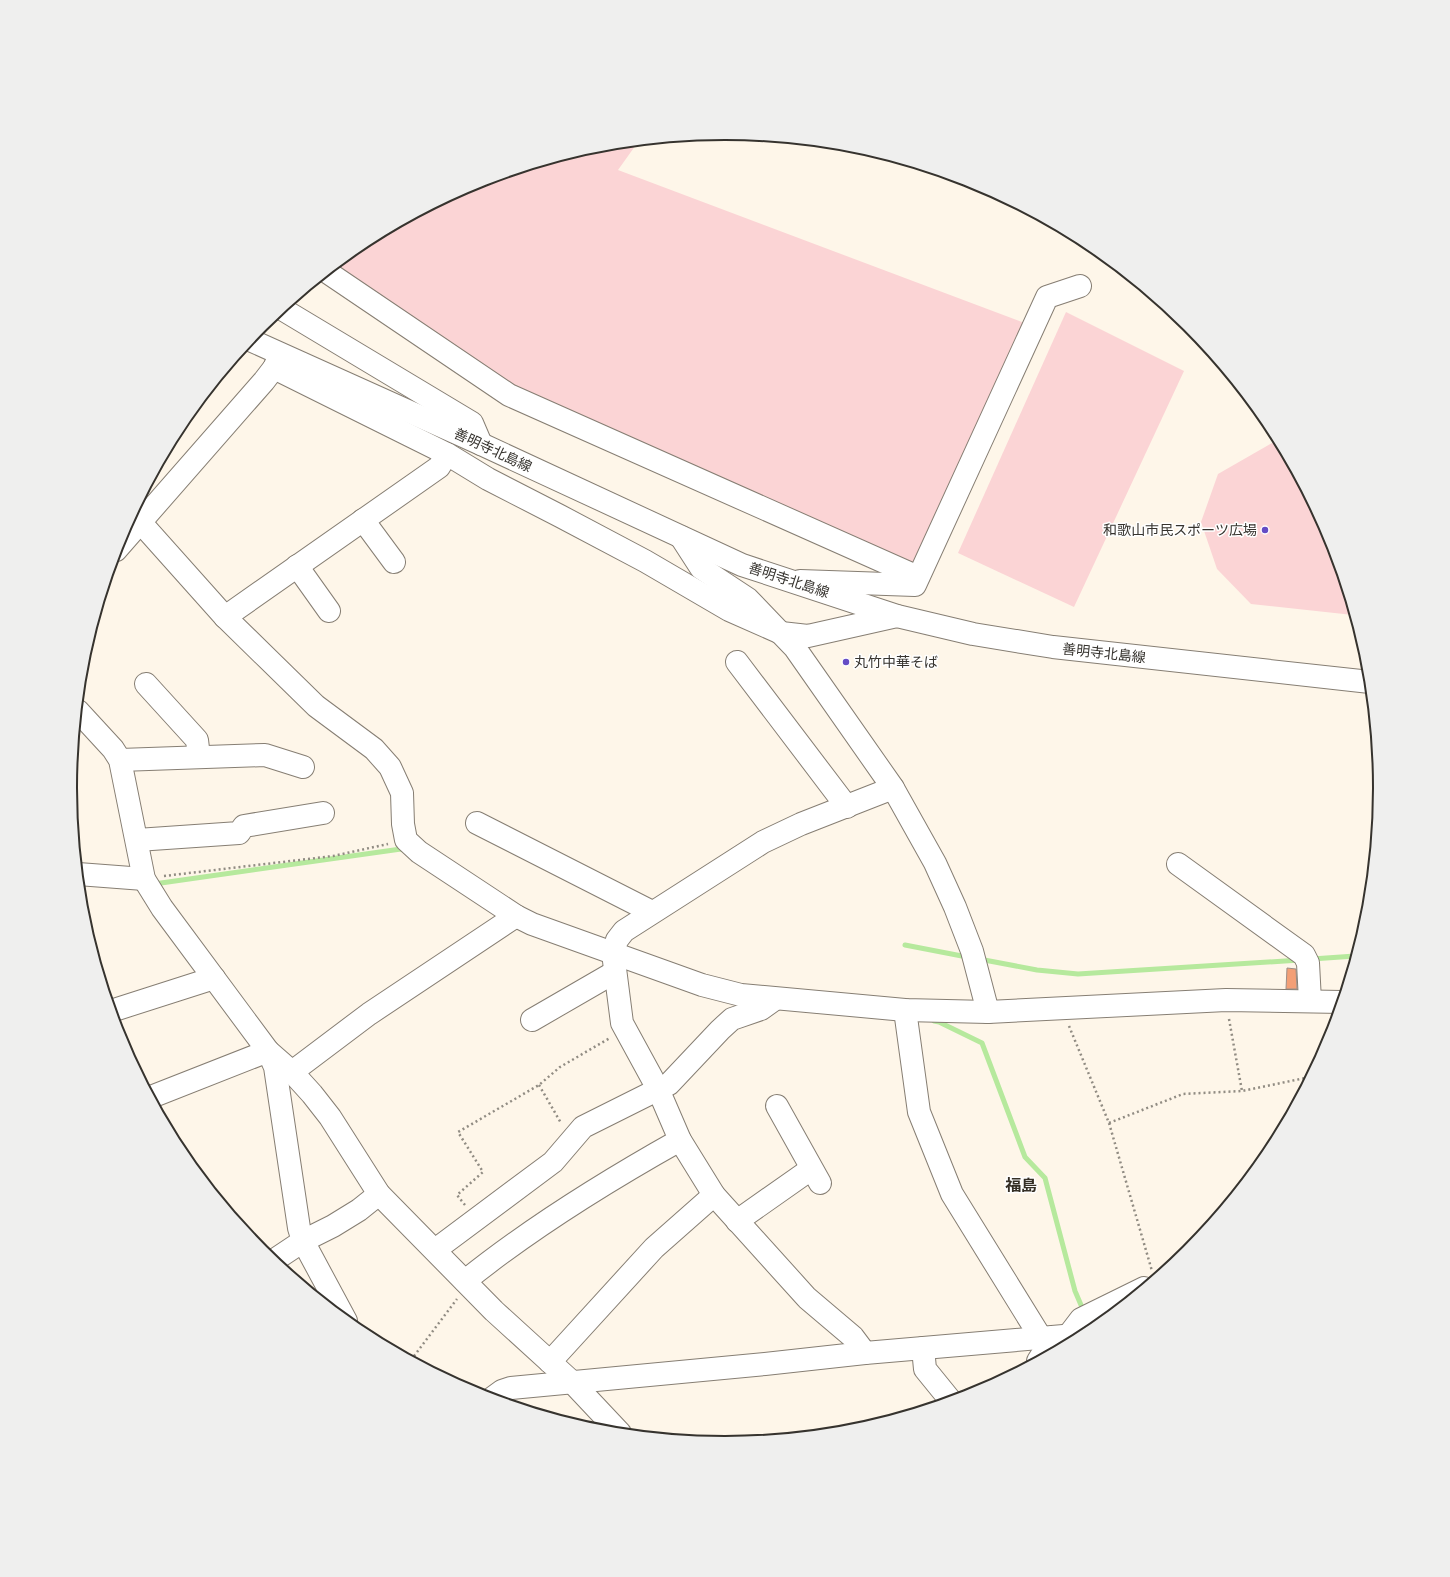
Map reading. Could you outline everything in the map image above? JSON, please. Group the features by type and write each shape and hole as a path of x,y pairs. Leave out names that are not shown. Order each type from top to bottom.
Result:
{"street":[{"path":"331,274 509,396 918,577"},
{"path":"793,581 915,585 1047,297 1080,286"},
{"path":"294,305 313,327"},
{"path":"287,312 472,423 481,444"},
{"name":"善明寺北島線","path":"254,344 277,362 481,444 742,565 896,616 973,634 1053,647 1364,681"},
{"path":"896,616 808,636 781,634 729,610 632,554 488,479 447,454 277,362 137,518 225,617 316,706 374,749 390,767 402,793 403,824 406,840 419,852 516,916 614,963 741,995 769,1004 906,1015 1226,1000 1337,1002"},
{"path":"225,617 439,467 447,454"},
{"path":"363,520 394,562"},
{"path":"681,537 701,568 748,599 795,648 893,788 935,863 955,907 974,958 988,1012"},
{"path":"297,566 329,610"},
{"path":"737,662 847,807"},
{"path":"146,684 197,740 198,757"},
{"path":"82,715 113,749 120,760 146,883 162,908 268,1051 292,1072 330,1117 379,1194 494,1310 572,1382 614,1427"},
{"path":"120,760 265,755 302,767"},
{"path":"865,1353 853,1337 807,1298 714,1195 680,1140 658,1089 622,1023 614,963 617,940 624,931 763,842 801,824 893,788"},
{"path":"137,840 239,833 244,826 323,813"},
{"path":"476,824 652,912"},
{"path":"1178,864 1306,959 1310,1001"},
{"path":"83,875 146,883"},
{"path":"292,1072 368,1014 516,916"},
{"path":"532,1020 614,963"},
{"path":"116,1009 214,978"},
{"path":"435,1250 553,1162 583,1127 669,1084 732,1019 769,1004"},
{"path":"906,1015 919,1112 952,1194 1070,1330"},
{"path":"155,1095 268,1051"},
{"path":"268,1051 275,1067 299,1228 303,1240 340,1310"},
{"path":"737,1221 815,1176 777,1106"},
{"path":"467,1283 499,1253 610,1180 680,1140"},
{"path":"278,1257 303,1240 333,1226 359,1210 379,1194"},
{"path":"550,1362 654,1248 714,1195"},
{"path":"1048,1350 1070,1330 1144,1283"},
{"path":"497,1395 511,1388 923,1348 1070,1330"},
{"path":"923,1348 925,1369 947,1397"}],"path":[{"path":"146,883 334,856 406,840"},
{"path":"1226,1000 1242,1091"},
{"path":"1061,1008 1109,1123 1148,1279"},
{"path":"476,1220 457,1195 484,1172 458,1132 539,1085 560,1067 626,1029"},
{"path":"1109,1123 1183,1094 1242,1091 1304,1078"},
{"path":"539,1085 571,1141"},
{"path":"413,1357 467,1283"}],"shaded area":[{"path":"634,147 618,170 1027,324 915,571 516,386 339,269 401,227 438,207 477,190 517,175 557,163 599,153"},
{"path":"1066,312 1184,371 1074,607 958,553"},
{"name":"和歌山市民スポーツ広場","path":"1273,443 1306,502 1324,541 1339,580 1349,615 1251,604 1217,569 1201,522 1218,474"}],"building":[{"path":"1287,968 1296,969 1297,989 1286,989"}],"waterway":[{"path":"154,884 401,849 405,851"},
{"path":"905,945 967,957"},
{"path":"1312,959 1351,956"},
{"path":"979,959 1037,970 1078,974 1300,960"},
{"path":"934,1021 982,1043 1025,1157 1045,1178 1075,1291 1084,1312"}],"place":[{"name":"和歌山市民スポーツ広場","path":"1265,530"},
{"name":"丸竹中華そば","path":"846,662"}],"district":[{"name":"福島","path":"1021,1185"}]}
